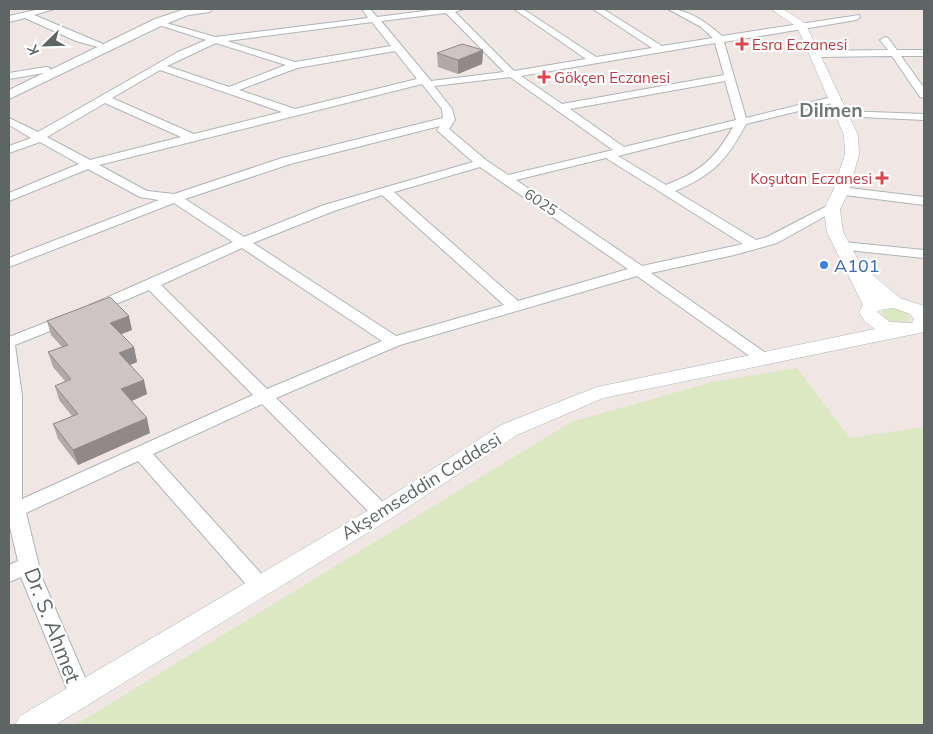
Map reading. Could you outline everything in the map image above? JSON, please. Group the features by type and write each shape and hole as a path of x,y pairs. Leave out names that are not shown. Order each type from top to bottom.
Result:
{"main road":[{"path":"9,89 162,13 206,9"},
{"path":"9,94 162,13"}],"street":[{"path":"9,19 50,9"},
{"path":"9,150 39,137 181,54 217,39 370,14 451,9 512,74 622,151"},
{"path":"518,9 594,60"},
{"path":"597,9 660,49"},
{"path":"665,190 699,177 720,160 742,122 719,39 704,25 672,9"},
{"path":"15,510 264,396 394,342 638,271 772,240 832,209 842,191 852,154 851,135 816,54 801,25 776,9"},
{"path":"162,13 217,39 295,65"},
{"name":"6025","path":"370,14 447,109 449,120 443,130 482,163 764,359"},
{"path":"26,15 79,39 98,44"},
{"path":"9,198 89,164 293,112 427,82 512,74 856,17"},
{"path":"885,40 920,83 924,95"},
{"path":"230,90 295,65 398,47"},
{"path":"816,54 924,54"},
{"path":"160,68 293,112"},
{"path":"9,76 46,70"},
{"path":"560,108 730,77"},
{"path":"104,99 192,137"},
{"path":"506,179 836,99"},
{"path":"843,114 924,117"},
{"path":"9,263 175,198 286,161 449,120"},
{"path":"9,121 144,194 175,198 394,342"},
{"path":"607,154 754,245"},
{"path":"9,342 153,286 242,242 329,208 482,163"},
{"path":"842,191 924,201"},
{"path":"386,192 515,307"},
{"path":"832,209 835,232 856,270 871,311 882,326 917,324 910,306 894,302 856,270"},
{"path":"843,246 924,254"},
{"path":"153,286 382,513"},
{"path":"852,338 871,311 894,302"},
{"name":"Akşemseddin Caddesi","path":"30,725 259,585 382,513 509,430 597,393 764,359 917,324"},
{"name":"Dr. S. Ahmet","path":"9,348 14,396 12,496 32,578 80,694"},
{"path":"141,453 259,585"},
{"path":"9,574 29,564"}],"green space":[{"path":"886,308 906,311 910,320 899,323 889,320 883,316 882,310"},
{"path":"797,368 850,438 924,427 924,725 75,725 571,422 712,382"}],"building":[{"path":"462,44 483,50 458,60 437,53"},
{"path":"110,297 129,316 110,323 134,347 119,353 144,380 121,389 147,418 73,450 53,424 78,414 55,386 71,379 48,352 68,345 47,321"}],"place":[{"name":"Esra Eczanesi","path":"742,44"},
{"name":"Gökçen Eczanesi","path":"544,77"},
{"name":"Koşutan Eczanesi","path":"882,178"},
{"name":"A101","path":"824,265"}],"district":[{"name":"Dilmen","path":"831,110"}]}
